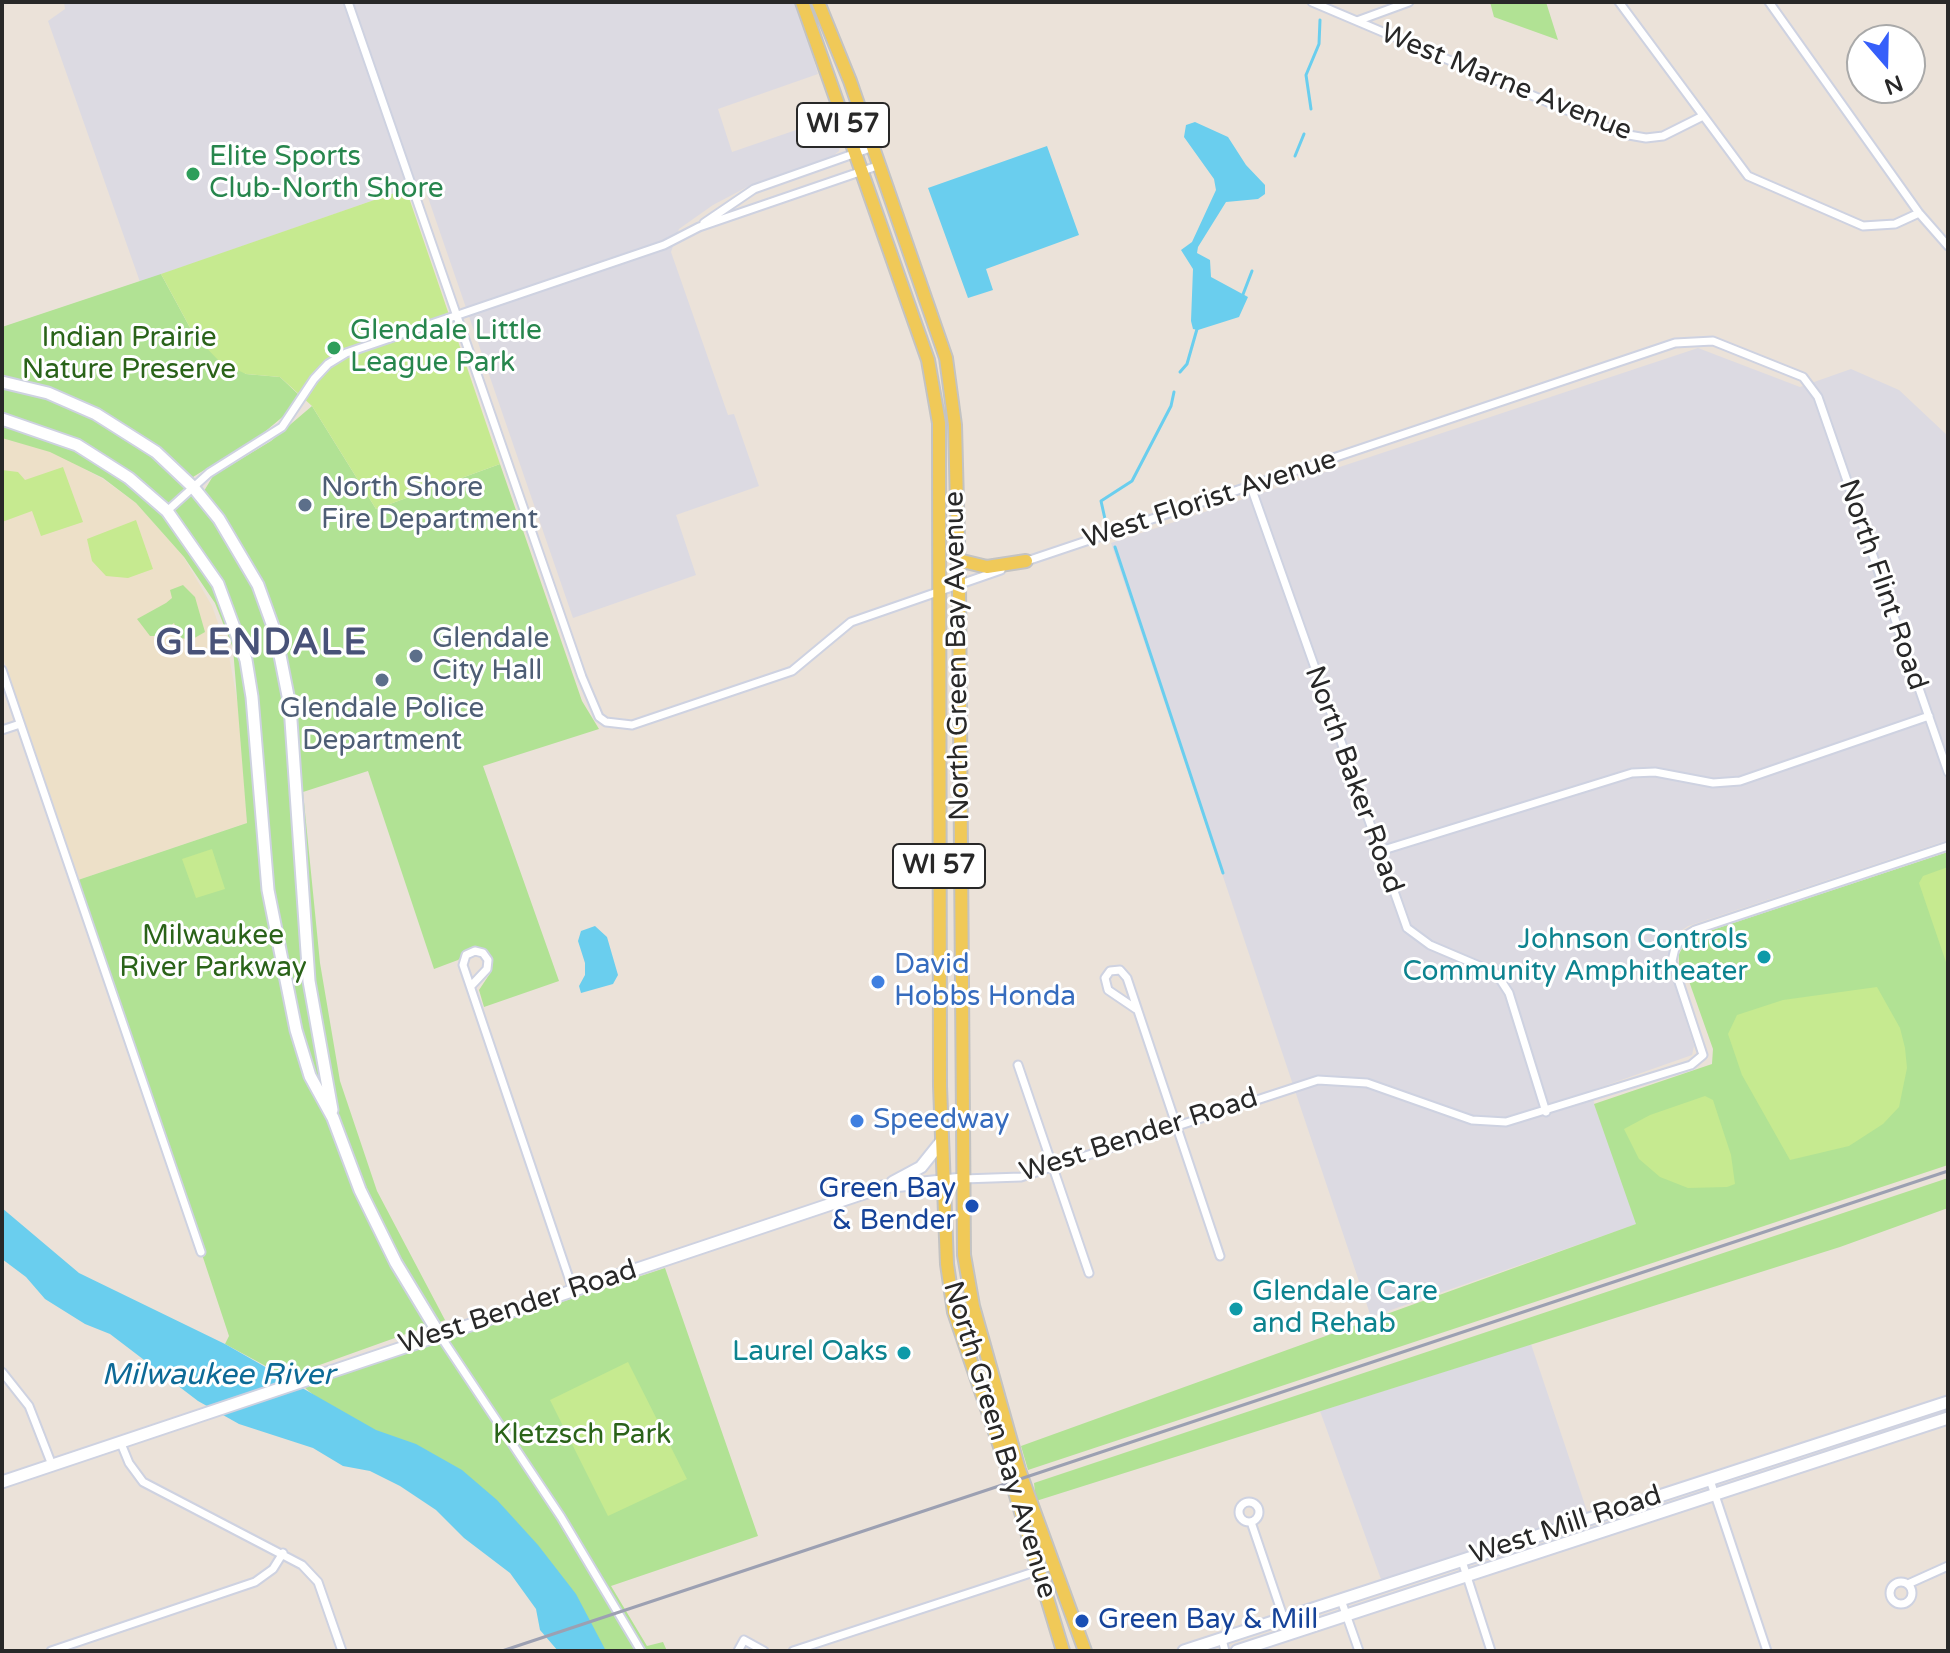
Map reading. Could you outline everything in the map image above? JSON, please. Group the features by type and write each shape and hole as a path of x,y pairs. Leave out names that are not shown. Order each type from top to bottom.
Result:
{"main road":[{"name":"North Green Bay Avenue","path":"802,2 928,360 939,423 941,1142 947,1264 954,1312 1011,1479 1063,1651"},
{"name":"North Green Bay Avenue","path":"818,2 880,165 946,358 955,425 959,584 964,1255 973,1306 1019,1470 1085,1651"},
{"path":"958,560 987,567 1026,561"},
{"path":"938,680 960,680"},
{"path":"938,699 960,698"}],"street":[{"path":"348,2 459,316"},
{"name":"West Marne Avenue","path":"1312,2 1329,6 1384,36 1623,134 1646,138 1663,136 1701,117"},
{"path":"1357,21 1409,2"},
{"path":"1619,2 1737,165 1767,187 1863,226 1895,224 1919,213"},
{"path":"1769,2 1919,213 1948,246"},
{"path":"167,511 193,487 282,427 328,364 346,353 668,243 699,227 754,189 873,147"},
{"path":"699,227 880,165"},
{"name":"West Florist Avenue","path":"459,316 594,710 606,722 632,725 792,671 851,622 1684,340 1713,341 1803,377 1818,397"},
{"path":"2,382 48,393 96,414 156,452 193,487 219,519 248,565 266,605 290,706 309,981 333,1118"},
{"name":"North Flint Road","path":"1818,397 1948,772"},
{"path":"2,419 77,445 129,478 167,511 218,584 246,660 252,697 268,890 277,946 310,1076 333,1118 377,1225 439,1334 561,1517 641,1651"},
{"name":"North Baker Road","path":"1251,487 1377,852 1407,928 1430,945 1496,973 1509,993 1546,1112"},
{"path":"2,670 201,1252"},
{"path":"1377,852 1632,773 1655,772 1713,783 1740,781 1929,716"},
{"path":"2,730 20,724"},
{"name":"West Bender Road","path":"2,1482 882,1187 942,1180 1021,1177 1303,1084 1332,1079 1367,1083 1472,1120 1489,1123 1546,1112 1691,1065 1703,1058 1672,961 1678,942 1689,933 1948,846"},
{"path":"471,986 487,969 488,960 483,953 475,951 466,955 463,965 573,1290"},
{"path":"1136,1009 1108,990 1105,978 1110,971 1120,970 1125,974 1220,1256"},
{"path":"1018,1065 1089,1273"},
{"path":"882,1187 921,1167 941,1142"},
{"path":"2,1372 29,1406 52,1465"},
{"name":"West Mill Road","path":"1184,1651 1223,1645 1284,1618 1948,1402"},
{"name":"West Mill Road","path":"1237,1651 1948,1418"},
{"path":"120,1441 129,1463 143,1482 302,1565 318,1582 342,1651"},
{"path":"1710,1480 1767,1651"},
{"path":"1251,1522 1289,1634"},
{"path":"51,1651 255,1582 273,1569 283,1553"},
{"path":"1462,1561 1491,1651"},
{"path":"797,1651 1055,1565"},
{"path":"1908,1584 1948,1566"},
{"path":"1341,1600 1359,1651"},
{"path":"738,1651 744,1640 764,1651"}],"shaded area":[{"path":"64,2 796,2 818,74 718,109 732,152 834,117 841,142 839,151 832,157 749,186 713,205 679,229 671,252 728,415 734,414 759,486 676,515 696,575 573,618 423,183 140,282 48,21 65,9"},
{"path":"1698,348 1800,387 1851,369 1899,390 1948,436 1948,840 1688,926 1679,932 1673,939 1667,960 1694,1046 1692,1055 1590,1091 1637,1224 1371,1317 1111,543"},
{"path":"2,436 51,451 103,479 136,503 183,556 212,606 228,651 238,705 247,823 78,880 2,655"},
{"path":"1531,1344 1588,1514 1382,1582 1320,1411"}],"green space":[{"path":"1490,2 1546,2 1558,40 1494,17"},
{"name":"Glendale Little League Park","path":"406,189 500,464 376,509 312,406 280,377 246,374 220,362 194,335 161,274"},
{"path":"161,274 194,335 246,374 280,377 298,394 286,414 261,435 193,477 204,491 213,476 271,441 312,406 376,509 500,464 582,701 599,729 483,766 559,981 484,1007 479,990 491,972 491,957 481,948 471,949 458,960 434,969 368,771 303,792 320,963 340,1081 377,1191 445,1320 286,1377 225,1344 229,1336 78,880 247,823 233,648 215,603 184,557 136,503 103,478 50,452 2,438 2,327"},
{"path":"63,467 83,522 41,536 32,511 2,522 2,470 18,472 25,480"},
{"path":"136,520 153,569 128,578 106,576 92,561 87,539"},
{"path":"183,585 195,597 205,632 191,640 181,638 174,623 158,636 150,636 137,619 166,603 172,598 170,590"},
{"path":"212,849 225,889 196,898 182,859"},
{"path":"1948,852 1948,1165 1028,1470 1021,1446 1636,1224 1594,1104 1712,1064 1713,1049 1684,967 1679,968 1679,954 1685,943 1694,936"},
{"path":"1948,867 1948,968 1919,883 1923,876"},
{"path":"1877,987 1900,1028 1905,1048 1907,1068 1899,1107 1883,1124 1849,1146 1790,1160 1742,1075 1728,1034 1737,1015 1783,1000"},
{"path":"1705,1096 1713,1100 1731,1155 1735,1184 1727,1187 1688,1188 1660,1177 1639,1159 1624,1129 1650,1115"},
{"path":"1948,1178 1948,1208 1840,1247 1036,1501 1034,1483"},
{"name":"Kletzsch Park","path":"665,1268 758,1536 611,1586 647,1646 663,1642 667,1651 575,1651 551,1598 304,1387"},
{"path":"628,1362 687,1479 608,1516 550,1400"}],"water":[{"path":"1195,122 1228,137 1246,165 1265,185 1265,194 1258,199 1226,202 1198,247 1197,253 1210,260 1211,277 1248,297 1239,317 1198,330 1193,329 1191,321 1193,269 1181,250 1192,242 1216,190 1214,179 1184,137 1186,125"},
{"path":"1047,146 1079,235 986,269 993,290 968,298 928,188"},
{"path":"595,926 607,937 618,975 613,984 581,993 579,986 585,975 585,963 578,941 581,931"},
{"name":"Milwaukee River","path":"2,1208 79,1273 225,1344 376,1430 416,1444 462,1470 497,1500 538,1545 576,1594 606,1651 558,1651 540,1630 536,1609 510,1573 464,1538 436,1510 400,1486 370,1471 343,1466 313,1448 239,1424 198,1401 110,1334 85,1324 45,1299 26,1277 2,1259"}],"waterway":[{"path":"1311,109 1306,75 1319,44 1320,20"},
{"path":"1295,156 1304,134"},
{"path":"1242,297 1252,271"},
{"path":"1180,372 1187,364 1197,329"},
{"path":"1105,519 1101,501 1132,481 1171,406 1174,392"},
{"path":"1115,547 1223,873"}],"railway":[{"path":"502,1651 1948,1171"}],"place":[{"name":"Elite Sports Club-North Shore","path":"193,174"},
{"name":"Glendale Little League Park","path":"334,348"},
{"name":"North Shore Fire Department","path":"305,505"},
{"name":"Glendale City Hall","path":"416,656"},
{"name":"Glendale Police Department","path":"382,680"},
{"name":"Johnson Controls Community Amphitheater","path":"1764,957"},
{"name":"David Hobbs Honda","path":"878,982"},
{"name":"Speedway","path":"857,1121"},
{"name":"Green Bay & Bender","path":"972,1206"},
{"name":"Glendale Care and Rehab","path":"1236,1309"},
{"name":"Laurel Oaks","path":"904,1353"},
{"name":"Green Bay & Mill","path":"1082,1621"}],"district":[{"name":"GLENDALE","path":"262,645"}],"park label":[{"name":"Indian Prairie Nature Preserve","path":"129,355"},
{"name":"Milwaukee River Parkway","path":"213,953"}]}
